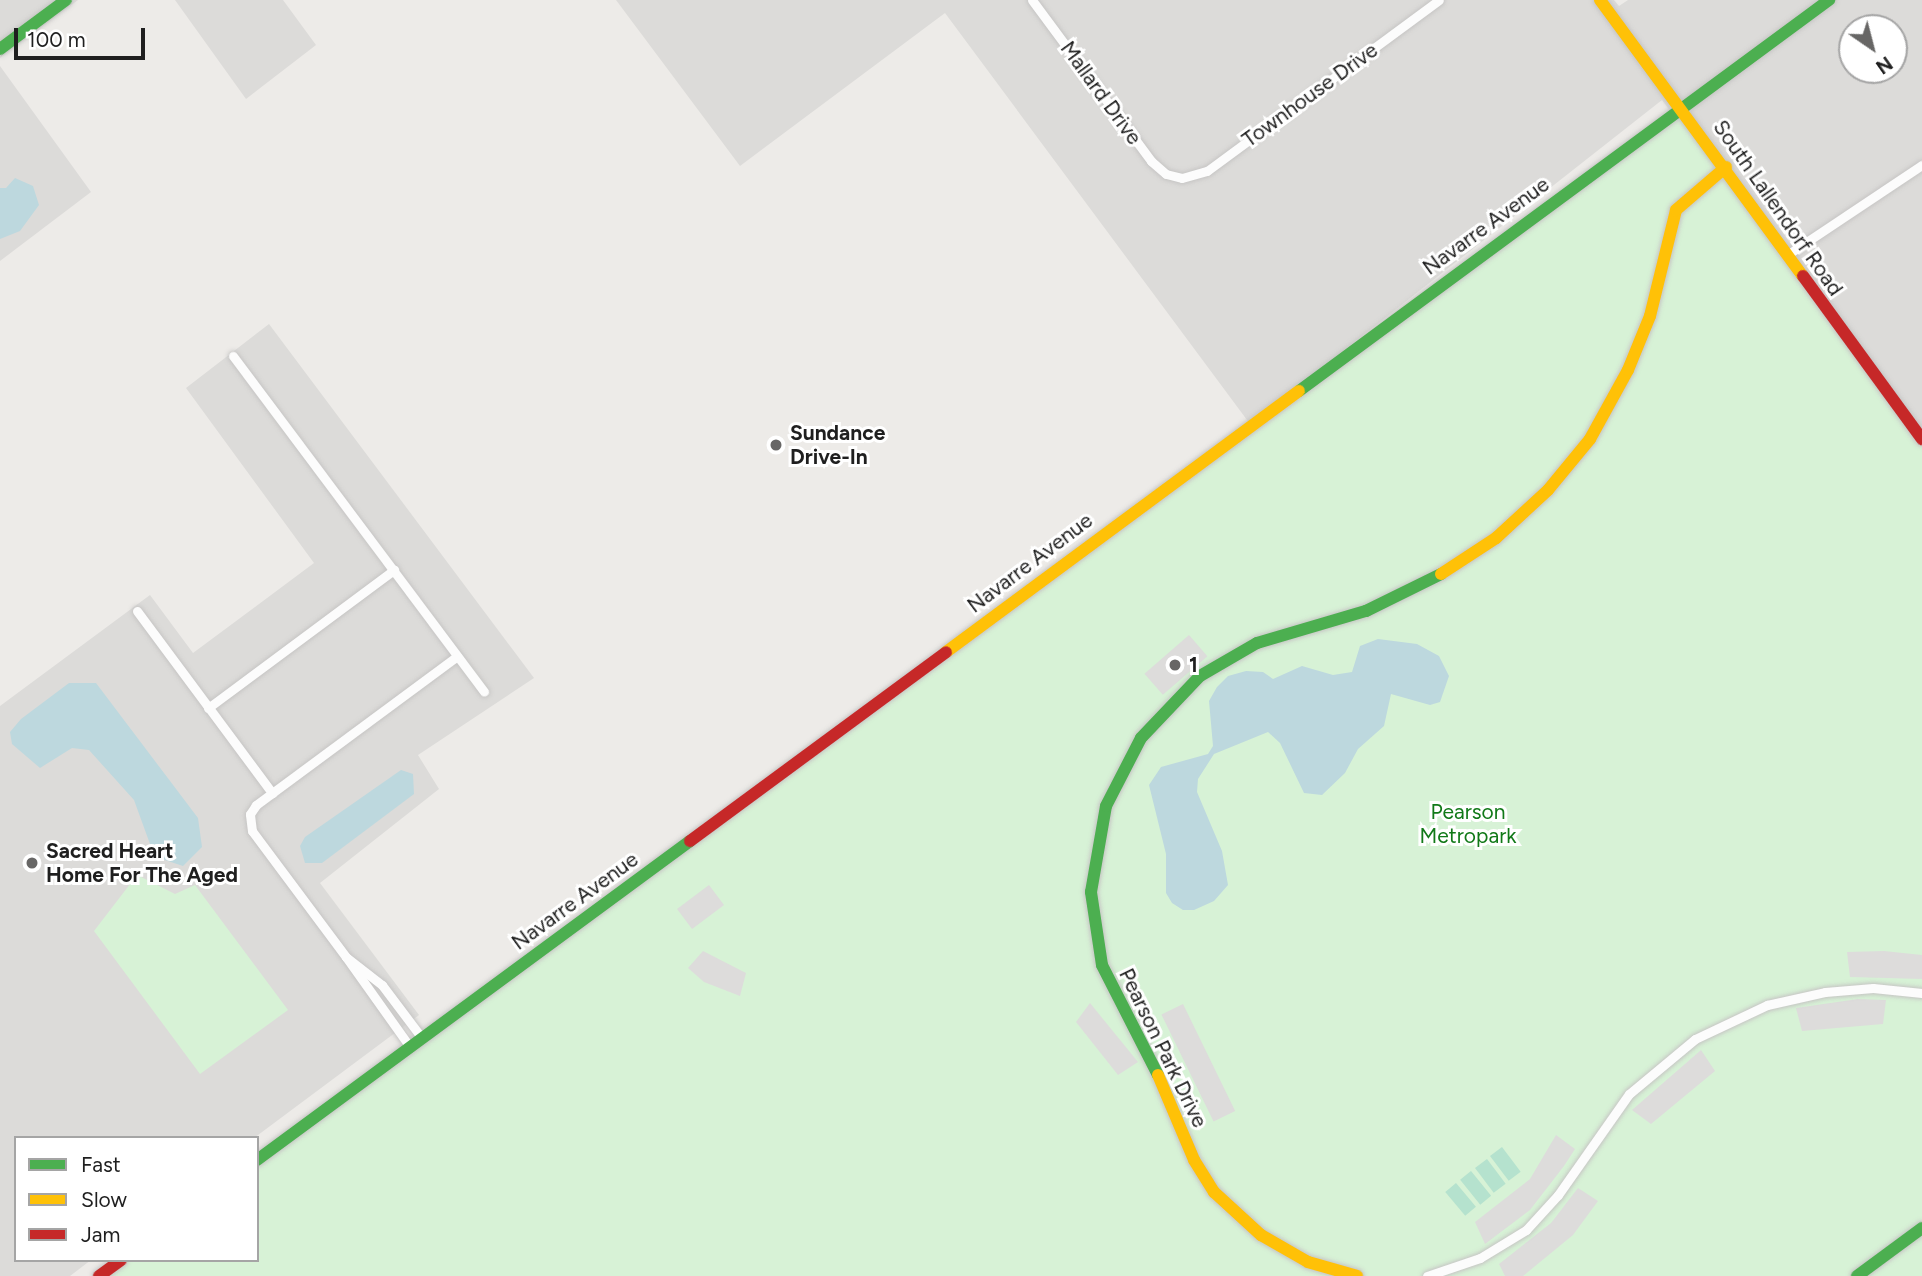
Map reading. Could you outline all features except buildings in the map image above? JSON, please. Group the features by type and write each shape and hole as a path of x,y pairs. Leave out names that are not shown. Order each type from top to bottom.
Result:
{"main road":[{"path":"0,49 66,0"},
{"name":"South Lallendorf Road","path":"1600,0 1726,167 1922,439"},
{"name":"Navarre Avenue","path":"259,1159 1681,106 1829,0"},
{"name":"Pearson Park Drive","path":"1357,1276 1308,1262 1261,1235 1214,1192 1194,1160 1165,1088 1102,965 1091,892 1106,806 1141,738 1200,676 1257,643 1366,611 1428,582 1496,538 1548,490 1590,439 1628,370 1650,316 1676,210 1726,167"},
{"path":"1857,1276 1922,1228"},
{"path":"99,1276 118,1262"}],"street":[{"name":"Mallard Drive","path":"1032,0 1151,161 1177,178"},
{"name":"Townhouse Drive","path":"1177,178 1207,171 1439,0"},
{"path":"1787,255 1922,166"},
{"path":"233,356 484,692"},
{"path":"208,708 394,570"},
{"path":"137,611 272,793"},
{"path":"410,1047 250,828 252,809 457,656"},
{"path":"346,957 382,985 422,1038"},
{"path":"1427,1276 1480,1258 1526,1230 1558,1195 1629,1094 1695,1040 1767,1005 1825,992 1873,988 1922,993"}],"shaded area":[{"path":"0,0 78,0 0,58"},
{"path":"175,0 283,0 316,45 246,99"},
{"path":"616,0 1614,0 1619,6 1628,0 1922,0 1922,451 1662,100 1250,424 945,13 740,166"},
{"path":"0,66 91,192 0,261"},
{"path":"269,324 534,678 418,755 439,789 320,883 419,1015 257,1136 14,1136 14,1262 88,1262 70,1276 0,1276 0,706 150,595 193,653 314,563 186,388"},
{"name":"1","path":"1189,635 1207,656 1163,695 1144,674"},
{"path":"709,885 724,905 692,929 677,909"},
{"path":"703,951 746,973 740,996 704,982 688,968"},
{"path":"1884,951 1922,955 1922,979 1850,977 1847,952"},
{"path":"1858,999 1886,1000 1883,1024 1802,1031 1796,1008"},
{"path":"1090,1003 1138,1062 1118,1075 1076,1022"},
{"path":"1183,1004 1235,1111 1214,1121 1161,1015"},
{"path":"1701,1050 1715,1071 1651,1124 1632,1110"},
{"path":"1556,1135 1575,1149 1564,1166 1530,1210 1485,1244 1475,1222 1530,1179"},
{"path":"1578,1188 1598,1201 1573,1235 1523,1276 1505,1276 1499,1264 1551,1223"}],"green space":[{"name":"Pearson Metropark","path":"1681,106 1922,439 1922,1276 99,1276 117,1262 259,1262 259,1158"},
{"path":"137,875 175,894 195,885 288,1010 200,1074 94,931"},
{"path":"1502,1147 1521,1172 1509,1181 1490,1156"},
{"path":"1487,1159 1506,1184 1494,1193 1475,1168"},
{"path":"1471,1171 1491,1196 1480,1205 1460,1180"},
{"path":"1456,1183 1476,1207 1465,1216 1445,1192"}],"water":[{"path":"15,178 33,186 39,205 20,231 0,239 0,188 6,188"},
{"path":"1378,639 1417,644 1439,656 1449,676 1440,702 1430,705 1391,694 1384,726 1358,749 1345,773 1322,795 1304,793 1280,743 1268,732 1214,754 1198,779 1197,792 1222,851 1228,885 1214,901 1194,910 1183,910 1172,903 1166,893 1166,854 1149,785 1161,767 1208,754 1213,746 1209,701 1217,687 1228,676 1246,671 1263,672 1273,679 1302,666 1333,675 1352,672 1360,646"},
{"path":"69,683 96,683 198,818 202,847 183,866 165,860 150,844 134,800 89,750 72,748 40,768 12,744 10,732 21,719"},
{"path":"401,770 413,774 414,794 322,863 305,863 300,846 305,837"}],"traffic: fast":[{"path":"0,49 66,0"},
{"path":"1299,391 1829,0"},
{"path":"1158,1075 1102,965 1091,892 1106,806 1141,738 1200,676 1257,643 1366,611 1441,574"},
{"path":"259,1159 690,841"},
{"path":"1857,1276 1922,1228"}],"traffic: slow":[{"path":"1600,0 1803,276"},
{"path":"1441,574 1496,538 1548,490 1590,439 1628,370 1650,316 1676,210 1726,167"},
{"path":"946,652 1299,391"},
{"path":"1158,1075 1194,1160 1214,1192 1261,1235 1308,1262 1357,1276"}],"traffic: jam":[{"path":"1803,276 1922,439"},
{"path":"690,841 946,652"},
{"path":"99,1276 118,1262"}],"place":[{"name":"Sundance Drive-In","path":"776,445"},
{"name":"1","path":"1175,665"},
{"name":"Sacred Heart Home For The Aged","path":"32,863"}]}
